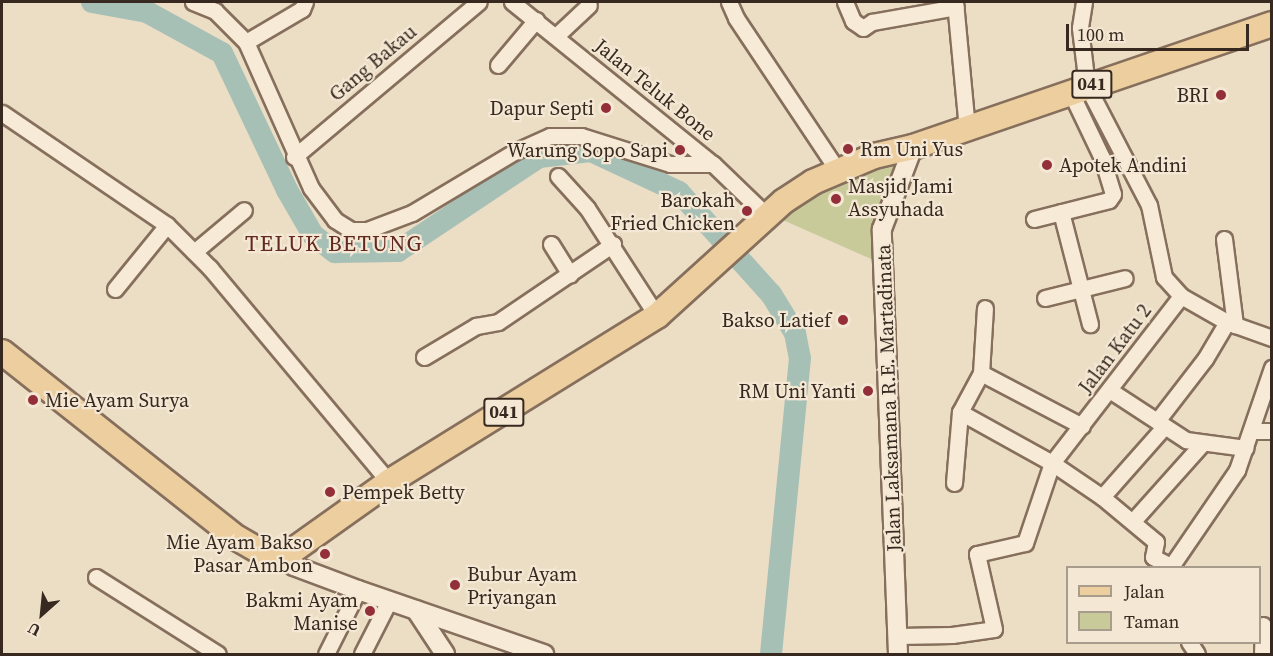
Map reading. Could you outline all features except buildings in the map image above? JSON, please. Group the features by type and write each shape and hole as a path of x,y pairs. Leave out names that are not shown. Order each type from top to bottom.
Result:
{"main road":[{"name":"041","path":"285,556 389,482 657,316 719,263 764,219 813,182 874,156 913,147 1079,88 1272,24"},
{"path":"2,352 237,538 261,552 285,556"}],"street":[{"path":"193,2 215,11 246,42 282,119 294,158 335,220 351,230 367,230 412,213 514,152 550,136 581,136 669,164 712,164"},
{"path":"246,42 302,9 305,2"},
{"name":"Gang Bakau","path":"294,158 479,2"},
{"name":"Jalan Teluk Bone","path":"513,2 712,164 764,219"},
{"path":"729,2 736,18 838,171"},
{"path":"845,2 853,21 862,28 872,21 955,4 967,129"},
{"path":"1034,219 1109,200 1113,194 1079,88 1080,28 1084,2"},
{"path":"556,36 588,5"},
{"path":"498,65 536,20"},
{"path":"1079,88 1140,183 1152,215 1164,277 1181,296 1231,324 1272,338"},
{"path":"2,113 167,225 194,252 389,482"},
{"name":"Jalan Laksamana R.E. Martadinata","path":"898,645 882,229 913,147"},
{"path":"558,176 579,197 613,244 657,316"},
{"path":"194,252 244,210"},
{"path":"1061,212 1090,324"},
{"path":"115,289 167,225"},
{"path":"1102,497 1160,424 1231,324 1224,238"},
{"path":"550,244 570,274"},
{"path":"424,357 476,327 498,322 613,244"},
{"path":"1045,298 1125,278"},
{"name":"Jalan Katu 2","path":"898,645 994,629 977,554 1025,543 1052,463 1112,392 1181,296"},
{"path":"954,483 960,412 981,373 985,308"},
{"path":"1172,566 1232,480 1272,368"},
{"path":"981,373 1082,426"},
{"path":"1112,392 1160,424 1201,445 1245,448"},
{"path":"960,412 1052,463 1102,497 1156,542 1153,557 1169,566"},
{"path":"1251,431 1272,431"},
{"path":"1133,521 1201,445"},
{"path":"285,556 294,566 544,654"},
{"path":"96,577 218,654"},
{"path":"326,654 358,590"},
{"path":"362,654 389,601"},
{"path":"416,610 444,654"},
{"path":"1262,654 1263,625"}],"green space":[{"path":"902,152 878,262 776,217 786,204"}],"waterway":[{"path":"92,2 147,12 222,53 287,190 313,235 335,252 398,251 539,157 591,151 679,192 771,294 795,333 800,358 771,654"}],"place":[{"name":"BRI","path":"1221,95"},
{"name":"Dapur Septi","path":"606,108"},
{"name":"Rm Uni Yus","path":"848,149"},
{"name":"Warung Sopo Sapi","path":"680,150"},
{"name":"Apotek Andini","path":"1047,165"},
{"name":"Masjid Jami Assyuhada","path":"836,199"},
{"name":"Barokah Fried Chicken","path":"747,211"},
{"name":"Bakso Latief","path":"843,320"},
{"name":"RM Uni Yanti","path":"868,391"},
{"name":"Mie Ayam Surya","path":"33,400"},
{"name":"Pempek Betty","path":"330,492"},
{"name":"Mie Ayam Bakso Pasar Ambon","path":"325,554"},
{"name":"Bubur Ayam Priyangan","path":"455,585"},
{"name":"Bakmi Ayam Manise","path":"370,611"}],"district":[{"name":"TELUK BETUNG","path":"334,244"}]}
